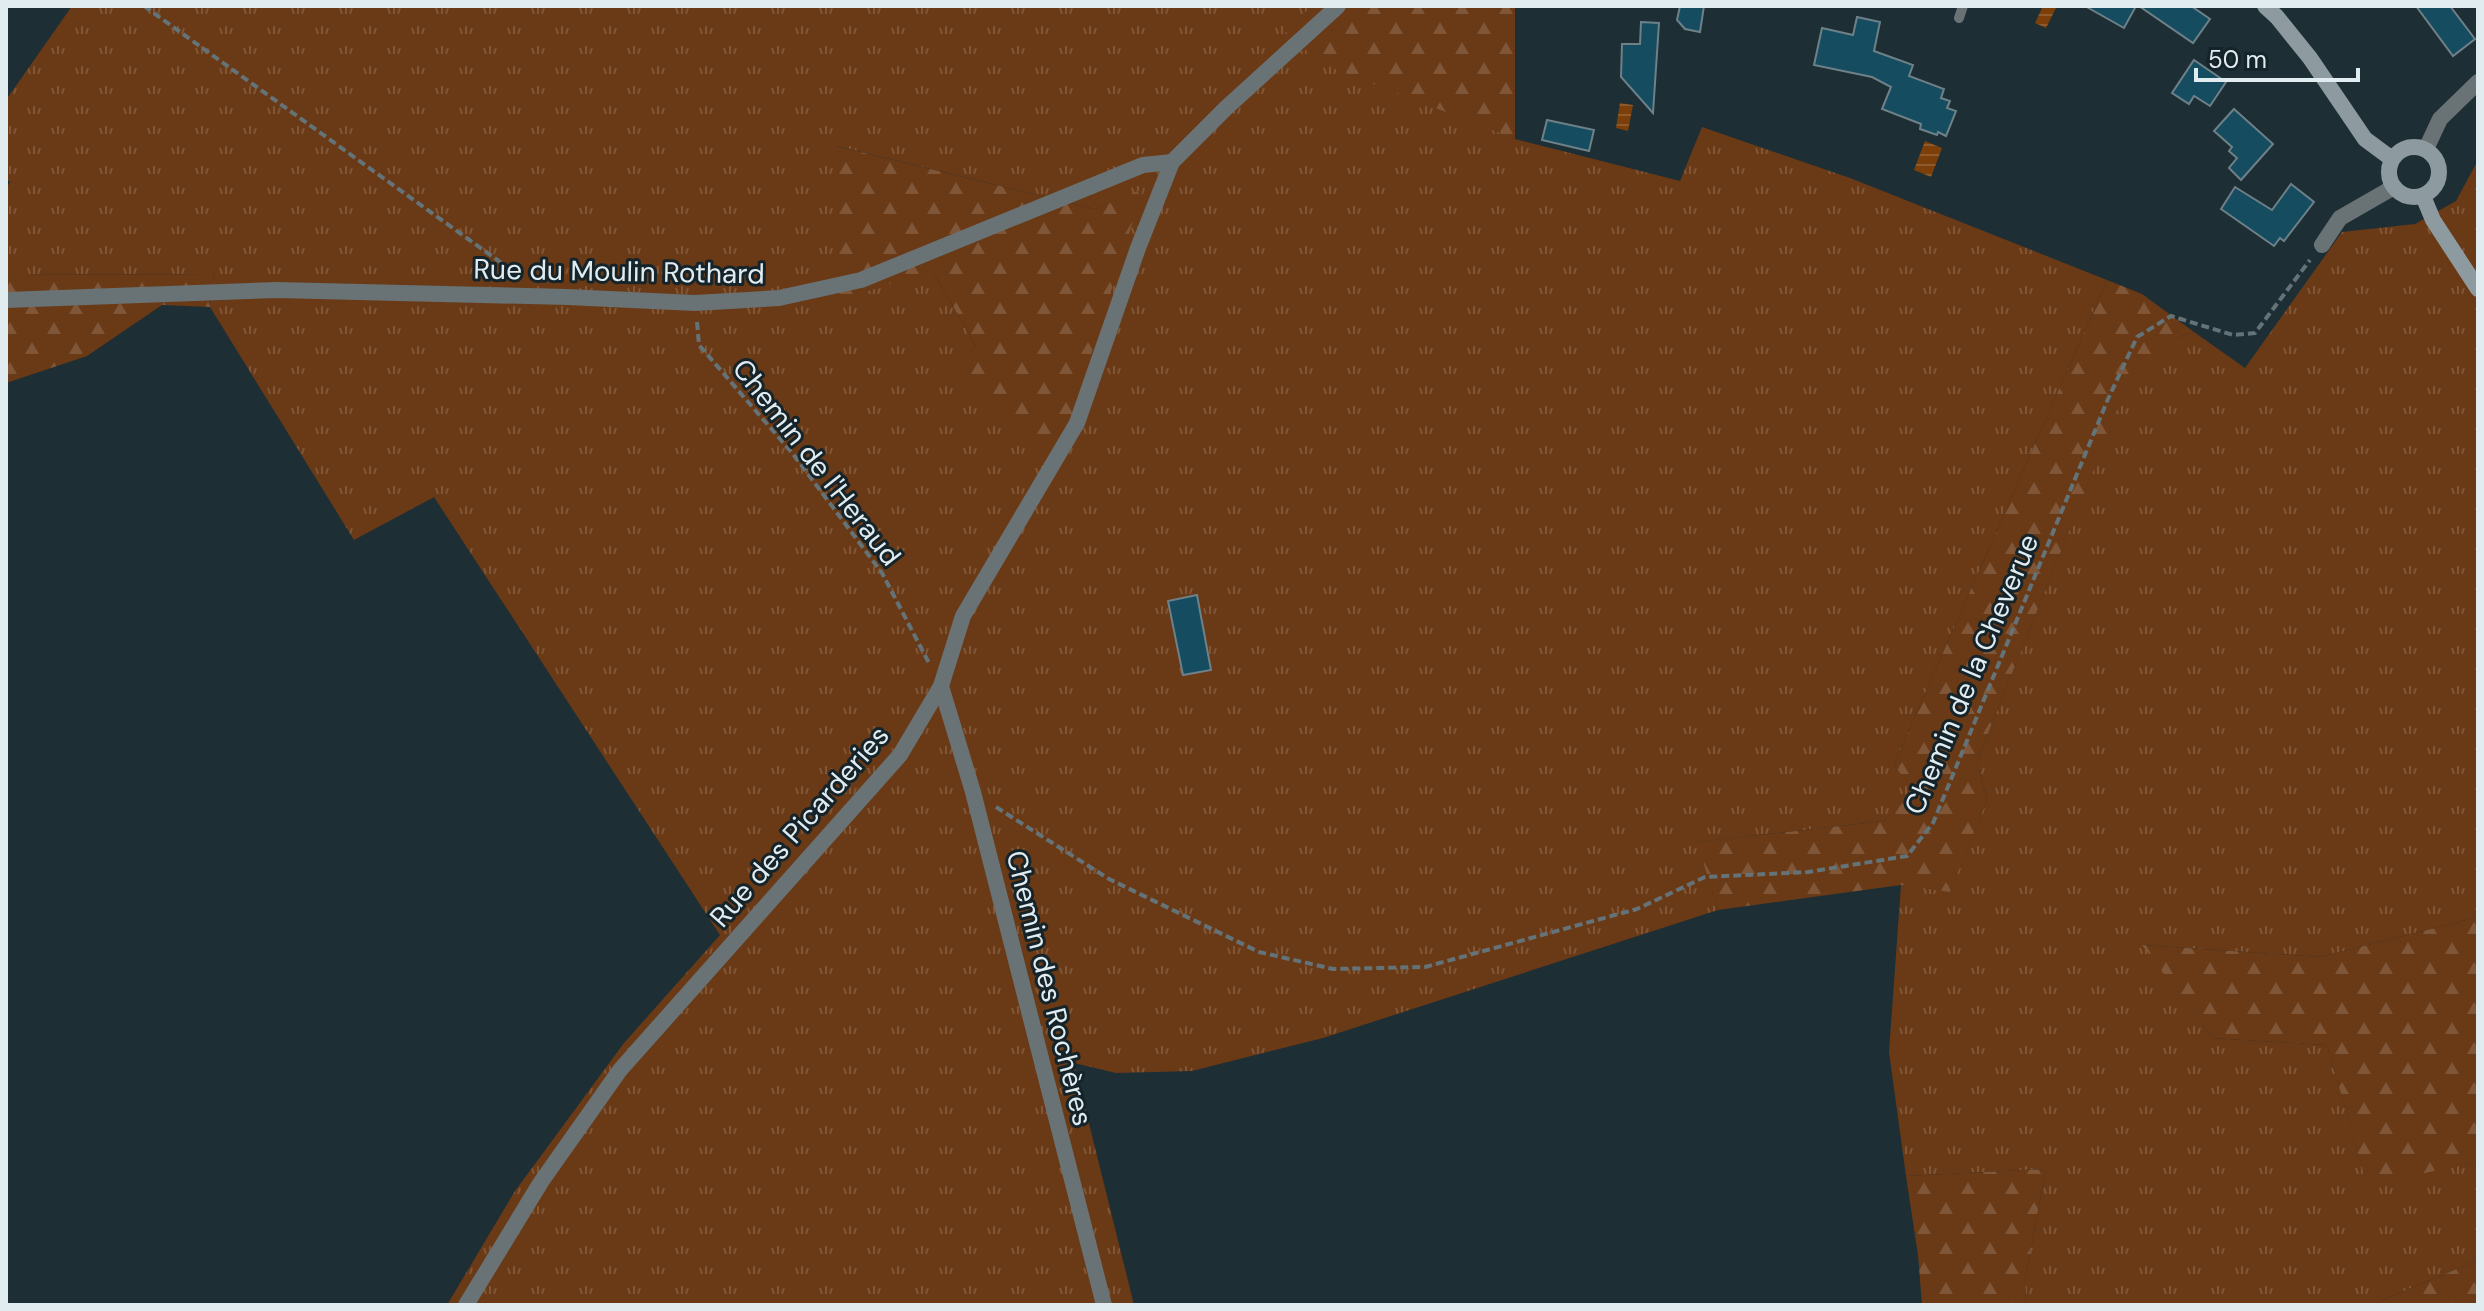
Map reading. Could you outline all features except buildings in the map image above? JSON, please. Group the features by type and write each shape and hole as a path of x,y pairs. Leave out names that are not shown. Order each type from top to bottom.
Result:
{"main road":[{"path":"2265,6 2310,58 2365,139 2392,159"},
{"path":"2408,147 2426,149 2439,165 2440,174 2432,190 2423,196 2402,195 2390,179 2392,159 2408,147"},
{"path":"2423,196 2433,220 2478,289"}],"street":[{"path":"1172,162 1338,6"},
{"path":"2426,149 2440,119 2478,82"},
{"name":"Rue du Moulin Rothard","path":"6,300 277,290 695,303 779,298 861,280 1143,165 1172,162"},
{"name":"Rue des Picarderies","path":"466,1305 541,1182 620,1070 900,755 941,686 963,616 1077,423 1138,248 1172,162"},
{"path":"2322,245 2340,218 2394,187"},
{"name":"Chemin des Rochères","path":"941,686 973,792 1104,1305"}],"lane":[{"path":"1959,18 1963,6"}],"path":[{"path":"144,6 528,282"},
{"name":"Chemin de la Cheverue","path":"973,792 1109,879 1259,952 1333,969 1425,967 1637,909 1705,877 1808,872 1907,856 1933,823 2108,399 2137,337 2171,316 2233,335 2255,333 2322,245"},
{"name":"Chemin de l'Heraud","path":"695,303 699,345 793,454 882,573 941,686"}],"green space":[{"path":"72,6 1313,6 1285,30 1515,139 1680,181 1702,127 1850,178 2107,280 1894,764 1914,793 1884,821 1698,842 1718,910 1323,1038 1192,1071 1116,1073 1074,1063 1134,1305 447,1305 515,1191 624,1043 720,935 434,497 354,540 210,307 214,274 6,275 6,189 10,182 6,179 6,100","holes":["837,146 1095,209 1143,190 956,367 976,346 932,270"]},
{"path":"1313,6 1515,6 1515,139 1320,63 1284,30"},
{"path":"836,146 1095,209 1143,189 1072,415 1041,464 955,367 976,346 932,270 832,303"},
{"path":"2478,160 2478,917 2320,957 2143,945 2212,1038 2327,1045 2367,1184 2478,1162 2478,1260 2371,1305 2026,1305 2025,1280 2046,1169 1906,1176 1889,1052 1901,885 1950,891 1987,800 1977,761 2137,360 2194,332 2245,368 2342,232 2415,224 2456,201"},
{"path":"214,274 210,307 162,305 87,356 6,383 6,275"},
{"path":"2107,280 2142,294 2194,332 2137,361 1977,761 1987,800 1950,892 1901,885 1718,910 1697,842 1884,821 1913,793 1894,764"},
{"path":"2478,917 2478,1162 2367,1185 2327,1045 2212,1038 2142,945 2320,957"},
{"path":"2046,1169 2025,1280 2026,1305 1922,1305 1906,1176"},
{"path":"2478,1260 2478,1305 2371,1305"}],"shaded area":[{"path":"2043,6 2057,6 2046,28 2035,23"},
{"path":"1620,103 1633,105 1628,131 1616,128"},
{"path":"1925,141 1942,148 1931,177 1914,170"}]}
